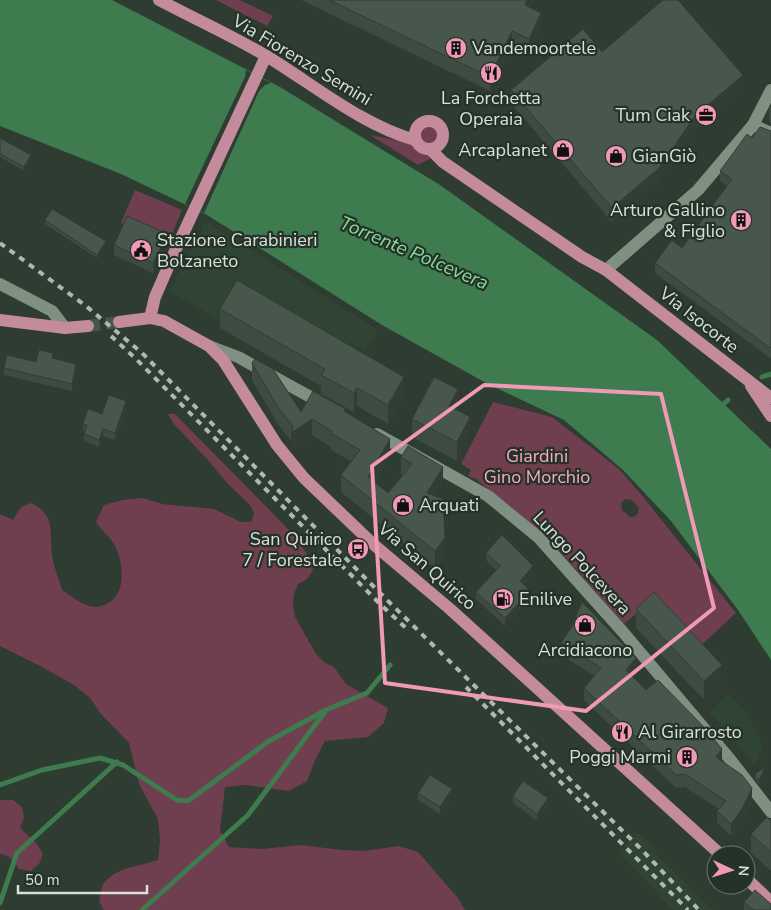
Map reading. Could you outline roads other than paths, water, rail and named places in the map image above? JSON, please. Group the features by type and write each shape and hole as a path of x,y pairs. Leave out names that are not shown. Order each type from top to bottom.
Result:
{"main road":[{"name":"Via Fiorenzo Semini","path":"159,0 266,56 357,114 400,136 414,136 417,126 423,122 437,123 443,135 442,142 436,152"},
{"path":"150,318 156,297 266,56"},
{"path":"414,136 418,146 436,152 582,257 606,270"},
{"name":"Via Isocorte","path":"606,270 771,398"},
{"name":"Via San Quirico","path":"119,322 150,318 164,321 209,346 223,360 277,445 304,478 373,544 457,615 710,845"},
{"path":"0,320 65,328 88,326"},
{"path":"744,376 771,416"},
{"path":"756,888 771,902"}],"street":[{"path":"606,270 698,190 753,125 771,90"},
{"path":"753,125 771,132"},
{"path":"0,284 52,311 65,328"},
{"path":"209,346 238,358 338,412"},
{"name":"Lungo Polcevera","path":"363,426 488,496 538,537 629,639 730,758 771,812"}],"water":[{"name":"Torrente Polcevera","path":"0,0 112,0 280,87 440,185 657,340 771,449 771,660 738,610 671,521 623,470 564,420 486,383 382,325 207,215 121,174 0,126"}],"waterway":[{"path":"762,377 771,374"},
{"path":"719,408 728,400"},
{"path":"0,785 42,770 100,758 123,765 177,800 188,801 269,741 326,710 367,693 390,665"},
{"path":"142,910 248,815 324,713"},
{"path":"0,903 17,853 117,762"}],"tunnel":[{"path":"88,326 119,322"}],"railway":[{"path":"0,243 86,306 142,353 385,598 641,849 699,910"},
{"path":"111,336 408,630"},
{"path":"466,687 688,910"}],"place":[{"name":"Vandemoortele","path":"456,48"},
{"name":"La Forchetta Operaia","path":"491,73"},
{"name":"Tum Ciak","path":"706,115"},
{"name":"Arcaplanet","path":"563,150"},
{"name":"GianGiò","path":"616,156"},
{"name":"Arturo Gallino & Figlio","path":"741,220"},
{"name":"Stazione Carabinieri Bolzaneto","path":"141,250"},
{"name":"Arquati","path":"403,505"},
{"name":"San Quirico 7 / Forestale","path":"358,549"},
{"name":"Enilive","path":"503,599"},
{"name":"Arcidiacono","path":"585,625"},
{"name":"Al Girarrosto","path":"622,732"},
{"name":"Poggi Marmi","path":"687,757"}],"park label":[{"name":"Giardini Gino Morchio","path":"537,466"}]}
